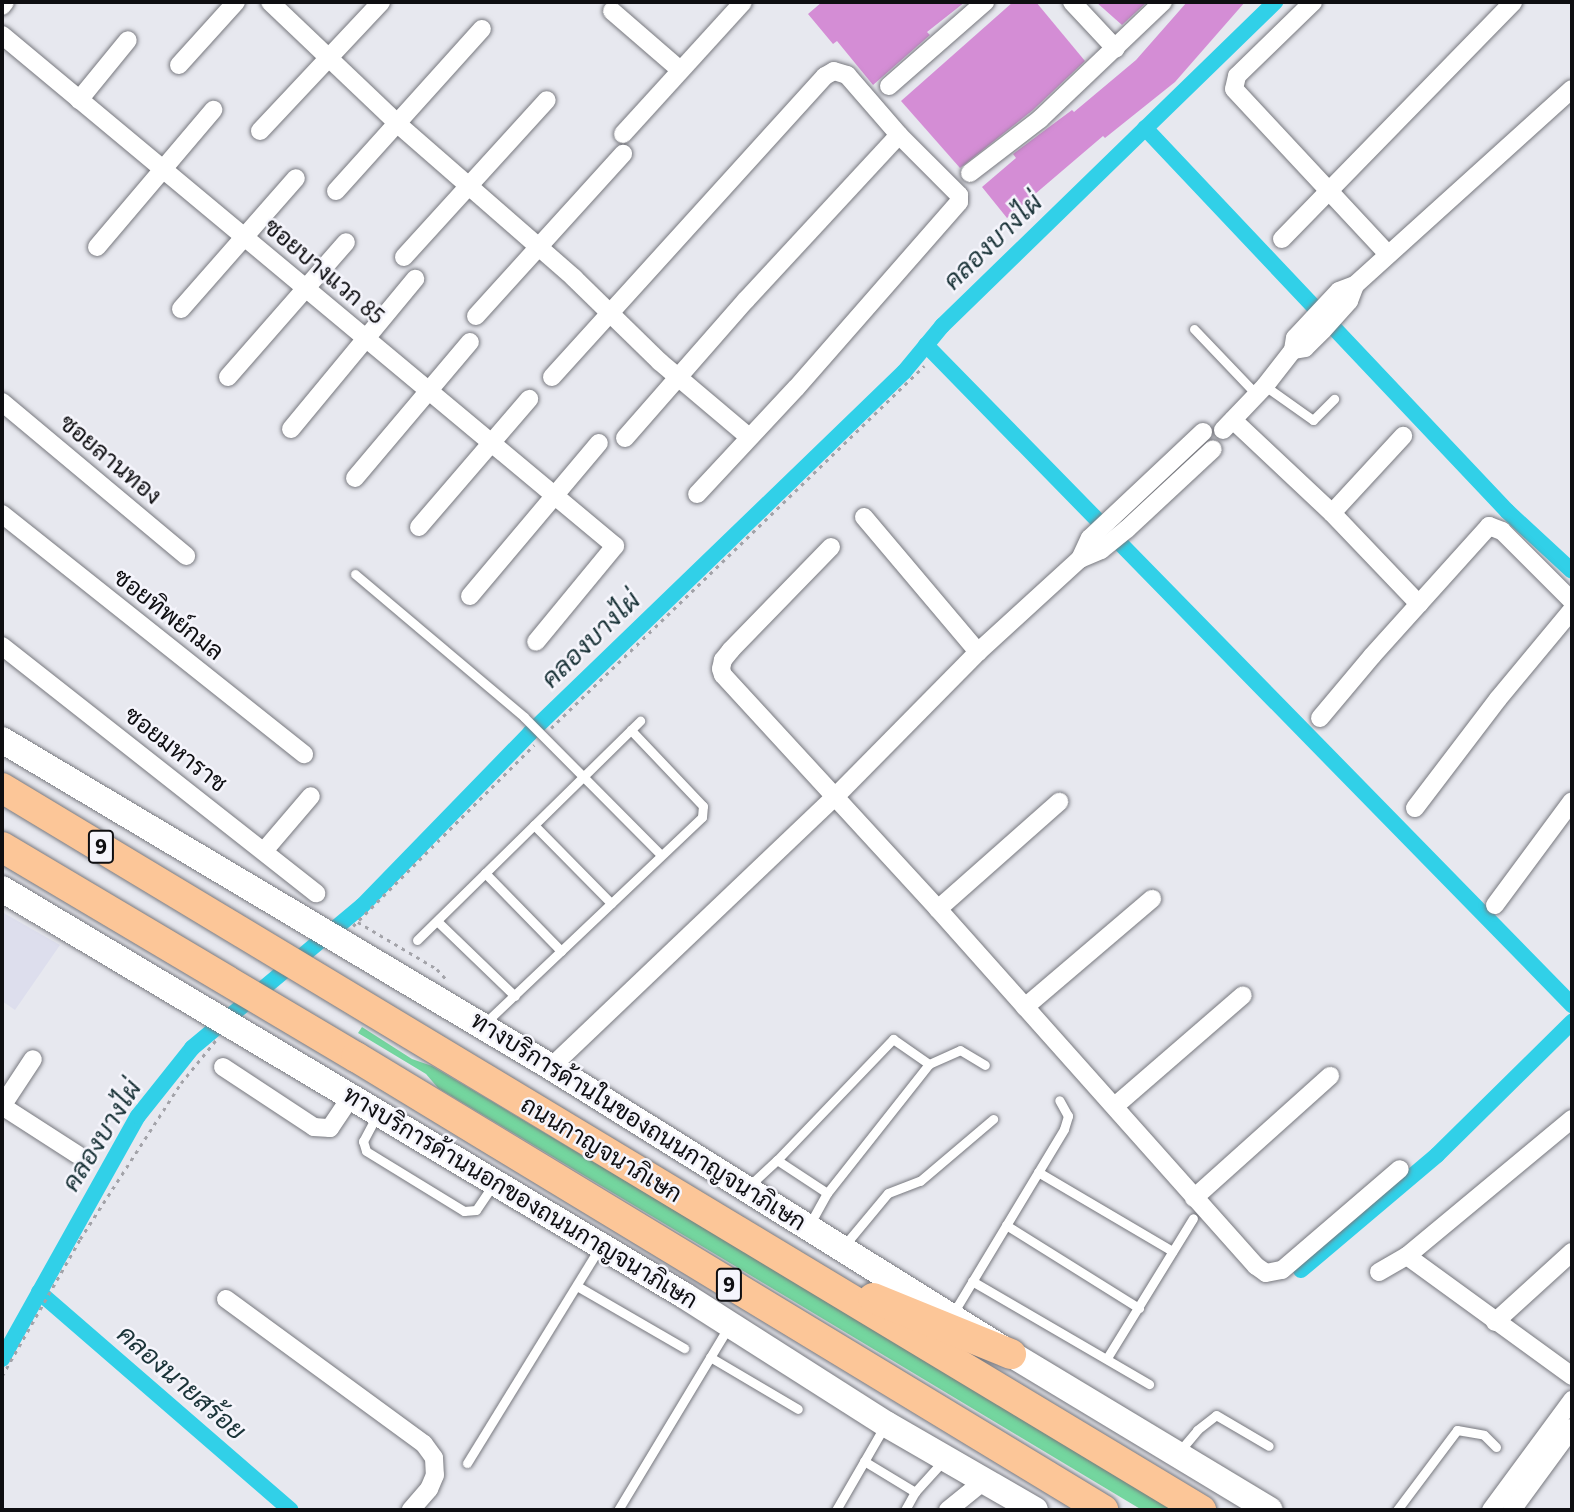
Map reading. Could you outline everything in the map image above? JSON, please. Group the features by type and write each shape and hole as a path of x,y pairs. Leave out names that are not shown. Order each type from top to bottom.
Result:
{"highway":[{"name":"ถนนกาญจนาภิเษก","path":"2,788 1200,1510"},
{"name":"ถนนกาญจนาภิเษก","path":"2,847 356,1057 1103,1510"},
{"path":"785,1261 1011,1354"},
{"path":"948,1418 1060,1510"}],"main road":[{"name":"ทางบริการด้านในของถนนกาญจนาภิเษก","path":"2,740 233,875 551,1067 1011,1354 1270,1510"},
{"name":"ทางบริการด้านนอกของถนนกาญจนาภิเษก","path":"2,889 730,1324 886,1424 1035,1510"}],"street":[{"path":"2,6 5,2"},
{"path":"179,65 236,2"},
{"path":"270,2 398,123 538,247 678,377 749,436"},
{"path":"260,131 381,2"},
{"path":"623,134 743,2"},
{"path":"889,86 985,2"},
{"path":"1072,2 1116,49"},
{"path":"970,173 1040,119 1163,2"},
{"path":"1313,2 1237,76 1234,89 1388,254"},
{"path":"1282,239 1513,2"},
{"path":"612,11 680,70"},
{"path":"336,191 482,29"},
{"name":"ซอยบางแวก 85","path":"2,35 615,547 536,642"},
{"path":"79,100 128,40"},
{"path":"552,377 825,76 834,71 847,75 899,135 959,195 957,207 696,494"},
{"path":"551,1067 835,797 978,652 1096,544 1121,523 1154,506 1213,449 1225,441 1228,425 1293,350 1305,348 1316,325 1354,285 1572,89"},
{"path":"404,257 547,100"},
{"path":"97,247 214,110"},
{"path":"625,438 899,135"},
{"path":"476,316 623,154"},
{"path":"181,309 296,178"},
{"path":"228,377 346,242"},
{"path":"291,429 415,279"},
{"path":"355,478 470,342"},
{"path":"419,527 529,399"},
{"name":"ซอยลานทอง","path":"2,402 186,556"},
{"path":"1121,523 1141,491 1203,432 1213,425 1228,425 1332,513 1419,604"},
{"path":"1203,432 1204,443 1213,449"},
{"path":"1332,513 1403,436"},
{"path":"470,596 600,443"},
{"path":"1141,491 1154,506"},
{"name":"ซอยทิพย์กมล","path":"2,514 304,754"},
{"path":"864,517 978,652"},
{"path":"1321,718 1489,526 1502,531 1572,601"},
{"path":"831,547 731,650 721,669 1256,1266 1273,1274 1282,1270 1400,1169"},
{"path":"1415,808 1498,699 1572,610"},
{"name":"ซอยมหาราช","path":"2,646 316,892"},
{"path":"264,851 311,796"},
{"path":"1495,905 1572,801"},
{"path":"938,909 1059,802"},
{"path":"1025,1007 1152,899"},
{"path":"1115,1106 1243,995"},
{"path":"33,1059 2,1106 78,1155"},
{"path":"223,1067 314,1127 330,1128 351,1097"},
{"path":"1194,1198 1330,1076"},
{"path":"1379,1272 1407,1256 1572,1119"},
{"path":"1495,1322 1572,1252"},
{"path":"1407,1256 1572,1376"},
{"path":"226,1299 424,1444 434,1458 435,1475 429,1489 411,1510"},
{"path":"1490,1510 1572,1400"},
{"path":"1515,1509 1569,1438"},
{"path":"948,1510 984,1482"}],"lane":[{"path":"1194,329 1261,390 1313,420 1335,399"},
{"path":"355,574 524,717 661,855"},
{"path":"417,940 640,721"},
{"path":"482,1026 702,817 704,810 631,730"},
{"path":"534,825 611,903"},
{"path":"485,873 561,950"},
{"path":"437,920 515,996"},
{"path":"745,1189 777,1160 893,1039 929,1064"},
{"path":"808,1227 827,1192 929,1064 960,1050 985,1065"},
{"path":"951,1316 1067,1123 1067,1110 1059,1100"},
{"path":"377,1114 363,1141 366,1151 464,1211 476,1210 495,1183"},
{"path":"842,1249 888,1193 926,1177 993,1119"},
{"path":"777,1160 827,1192"},
{"path":"1038,1172 1172,1251"},
{"path":"1107,1358 1193,1218"},
{"path":"1006,1225 1139,1308"},
{"path":"467,1463 600,1247"},
{"path":"972,1281 1149,1384"},
{"path":"577,1286 684,1348"},
{"path":"618,1510 730,1324"},
{"path":"710,1357 798,1409"},
{"path":"1177,1454 1197,1430 1216,1415 1269,1446"},
{"path":"836,1510 886,1424"},
{"path":"1397,1510 1457,1430 1484,1435 1496,1447"},
{"path":"905,1510 915,1492 946,1458"},
{"path":"864,1461 915,1492"}],"path":[{"path":"545,737 924,366"},
{"path":"348,931 534,745"},
{"path":"358,922 437,969 450,984"},
{"path":"2,1376 94,1217 181,1083 222,1035"}],"shaded area":[{"path":"2,912 60,945 15,1010 2,1001"}],"green space":[{"path":"362,1027 412,1059 432,1066 1179,1510 1142,1510 438,1088 426,1074 358,1033"}],"building":[{"path":"822,2 965,2 927,32 930,35 873,85 837,41 833,44 808,14"},
{"path":"1013,2 1036,2 1085,61 1033,110 960,168 901,101"},
{"path":"1096,2 1147,2 1122,25"},
{"path":"1187,2 1245,2 1175,82 1105,138 1103,136 1007,218 982,187 1016,158 1013,154 1072,110 1074,112 1136,60"}],"waterway":[{"name":"คลองบางไผ่","path":"2,1359 138,1116 192,1048 362,906 530,733 904,372 942,326 1275,2"},
{"path":"1145,128 1507,511 1572,571"},
{"path":"926,345 1572,1005"},
{"path":"1301,1270 1437,1155 1572,1022"},
{"name":"คลองนายสร้อย","path":"39,1292 291,1510"}]}
